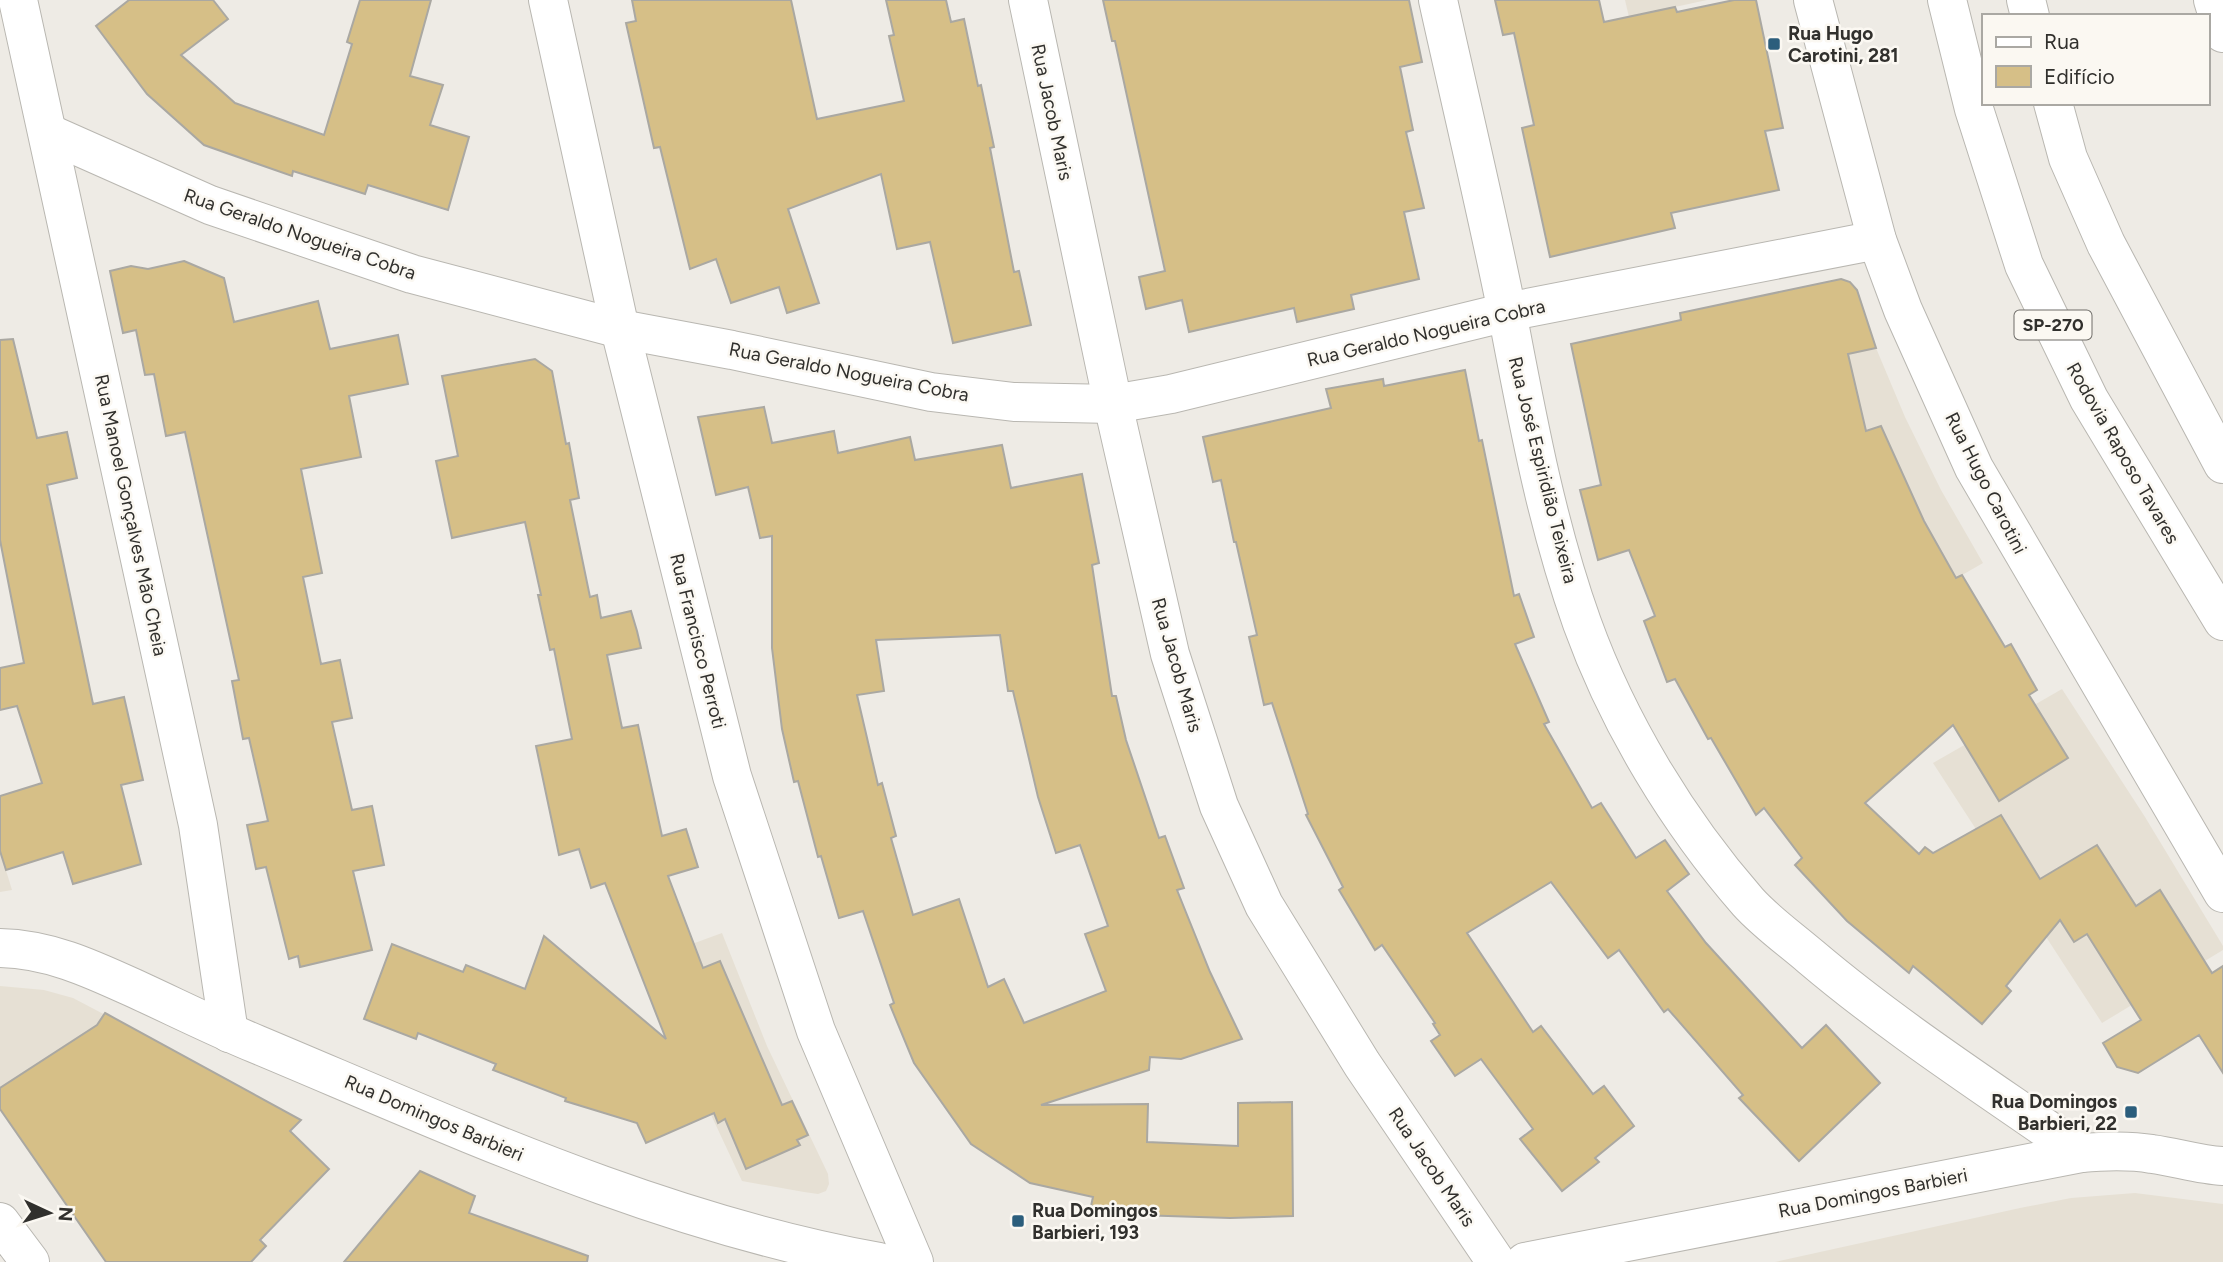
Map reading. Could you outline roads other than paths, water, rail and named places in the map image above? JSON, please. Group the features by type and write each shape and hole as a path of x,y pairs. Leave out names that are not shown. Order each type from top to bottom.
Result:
{"main road":[{"name":"Rua Manoel Gonçalves Mão Cheia","path":"18,0 198,825 229,1033"},
{"name":"Rua Francisco Perroti","path":"548,0 620,329 732,776 816,1031 914,1262"},
{"name":"Rua Jacob Maris","path":"1028,0 1113,404 1170,654 1219,806 1264,905 1362,1064 1496,1262"},
{"name":"Rua José Espiridião Teixeira","path":"1438,0 1507,312 1519,380 1555,534 1583,625 1611,690 1645,757 1700,842 1751,905 1884,1016 2081,1153"},
{"name":"Rua Hugo Carotini","path":"1813,0 1877,240 1903,310 1974,468 2223,893"},
{"name":"Rodovia Raposo Tavares","path":"1947,0 1975,109 2024,265 2089,399 2223,621"},
{"path":"2213,0 2223,33"},
{"path":"2054,105 2068,158 2106,244 2223,464"},
{"name":"Rua Geraldo Nogueira Cobra","path":"48,133 209,205 411,275 620,329 931,391 1014,402 1113,404 1171,394 1507,312 1877,240"},
{"name":"Rua Domingos Barbieri","path":"0,948 33,950 79,962 229,1033 558,1170 696,1218 818,1251 879,1262"},
{"name":"Rua Domingos Barbieri","path":"1525,1262 2081,1153 2113,1151 2152,1154 2218,1165"},
{"path":"0,1222 30,1262"}],"place":[{"name":"Rua Hugo Carotini, 281","path":"1774,44"},
{"name":"Rua Domingos Barbieri, 22","path":"2131,1112"},
{"name":"Rua Domingos Barbieri, 193","path":"1018,1221"}]}
